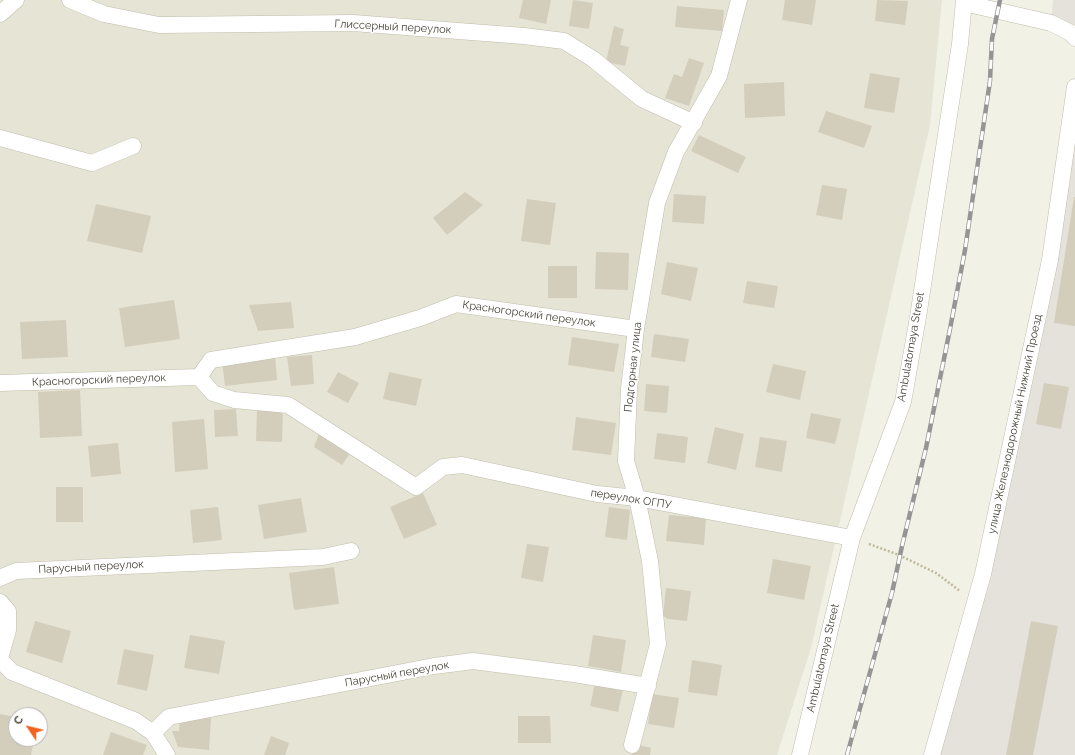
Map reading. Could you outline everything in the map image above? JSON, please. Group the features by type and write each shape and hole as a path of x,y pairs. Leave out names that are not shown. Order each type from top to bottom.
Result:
{"street":[{"path":"0,14 16,0"},
{"name":"Глиссерный переулок","path":"70,0 104,14 158,25 353,23 524,36 564,41 593,60 642,99 694,123"},
{"name":"Подгорная улица","path":"632,745 658,644 650,562 626,461 629,389 636,329 657,203 676,152 694,123 719,76 739,0"},
{"path":"964,2 1051,23 1071,33 1075,38"},
{"name":"Ambulatornaya Street","path":"800,755 852,538 903,402 960,44 964,2"},
{"name":"улица Железнодорожный Нижний Проезд","path":"932,755 984,567 1050,260 1075,87"},
{"path":"0,138 92,163 133,146"},
{"name":"Красногорский переулок","path":"0,383 199,377 211,360 355,337 420,318 456,304 636,329"},
{"name":"переулок ОГПУ","path":"199,377 213,392 234,400 288,405 416,487 444,467 462,465 597,494 636,498 852,538"},
{"name":"Парусный переулок","path":"0,578 16,571 323,557 351,551"},
{"path":"0,602 8,611 8,630 0,659 12,672 136,721 153,733 167,755"},
{"name":"Парусный переулок","path":"153,733 169,717 434,666 473,662 574,674 648,686"}],"path":[{"path":"852,538 899,555 936,573 975,602"}],"shaded area":[{"path":"0,0 942,0 930,125 811,648 777,755 0,755"},
{"path":"1053,0 1075,0 1075,42 1051,23"},
{"path":"1075,87 1075,755 932,755 983,574"}],"building":[{"path":"523,0 551,0 546,24 519,18"},
{"path":"573,0 593,3 589,29 569,26"},
{"path":"785,0 816,0 812,25 782,20"},
{"path":"877,0 908,1 905,25 875,21"},
{"path":"677,6 724,10 722,31 675,27"},
{"path":"614,26 624,29 620,45 629,47 625,66 606,62"},
{"path":"689,58 704,63 689,106 665,98 674,74 682,77"},
{"path":"870,73 900,78 894,113 864,108"},
{"path":"784,82 785,116 745,118 744,84"},
{"path":"826,111 872,126 864,148 818,132"},
{"path":"699,135 746,157 738,173 691,151"},
{"path":"822,185 847,189 842,220 816,215"},
{"path":"465,192 483,205 447,235 433,218"},
{"path":"674,194 706,196 704,224 672,222"},
{"path":"1075,197 1075,326 1054,323"},
{"path":"527,199 556,203 550,245 521,241"},
{"path":"96,204 151,216 142,253 87,241"},
{"path":"596,252 629,253 628,290 595,289"},
{"path":"667,262 698,268 691,301 661,294"},
{"path":"548,266 577,266 577,298 548,298"},
{"path":"747,281 778,286 774,308 743,303"},
{"path":"174,300 180,339 125,347 119,308"},
{"path":"291,302 294,328 258,331 249,305"},
{"path":"66,320 68,357 22,359 20,322"},
{"path":"654,334 689,339 685,362 651,357"},
{"path":"572,337 619,344 614,372 568,365"},
{"path":"275,355 277,380 225,386 222,361"},
{"path":"312,355 314,384 291,386 287,357"},
{"path":"773,364 806,371 800,400 766,392"},
{"path":"338,372 359,383 348,403 327,392"},
{"path":"389,372 422,379 416,406 383,399"},
{"path":"1044,383 1069,387 1061,429 1036,424"},
{"path":"646,384 669,386 667,413 644,411"},
{"path":"80,390 82,436 40,438 38,392"},
{"path":"236,409 238,436 215,437 214,410"},
{"path":"257,409 283,409 282,442 256,441"},
{"path":"811,413 841,419 835,444 806,438"},
{"path":"576,417 616,423 611,455 572,450"},
{"path":"204,419 208,469 175,472 172,422"},
{"path":"715,427 744,434 736,470 707,463"},
{"path":"320,431 351,452 342,465 314,447"},
{"path":"657,433 688,437 685,463 654,459"},
{"path":"760,437 787,441 782,472 755,467"},
{"path":"118,443 121,474 91,477 88,446"},
{"path":"56,487 83,487 83,522 56,522"},
{"path":"423,493 437,525 404,539 390,507"},
{"path":"301,498 307,532 264,539 258,505"},
{"path":"218,507 222,540 193,543 190,510"},
{"path":"609,507 630,510 627,540 605,537"},
{"path":"669,515 706,518 704,545 666,541"},
{"path":"527,544 549,547 543,582 521,578"},
{"path":"773,559 811,566 804,600 767,593"},
{"path":"334,567 339,604 294,610 289,573"},
{"path":"666,588 691,591 687,621 668,619 663,616"},
{"path":"35,621 71,631 62,663 26,652"},
{"path":"1031,621 1058,626 1033,755 1006,755"},
{"path":"190,635 225,641 219,674 184,668"},
{"path":"593,635 626,640 621,672 588,666"},
{"path":"124,649 154,655 147,691 117,684"},
{"path":"692,660 722,665 717,696 688,692"},
{"path":"595,683 623,689 618,712 590,706"},
{"path":"652,694 679,698 674,728 648,724"},
{"path":"0,714 8,716 8,747 32,747 31,755 0,755"},
{"path":"180,716 211,718 209,750 178,747 172,731 179,731"},
{"path":"518,716 550,716 551,743 518,743"},
{"path":"111,732 147,745 143,755 103,755"},
{"path":"271,736 289,743 285,755 264,755"},
{"path":"635,744 651,748 650,755 632,755"}],"railway":[{"path":"847,755 892,593 926,448 965,250 990,81 992,39 1000,0"}]}
